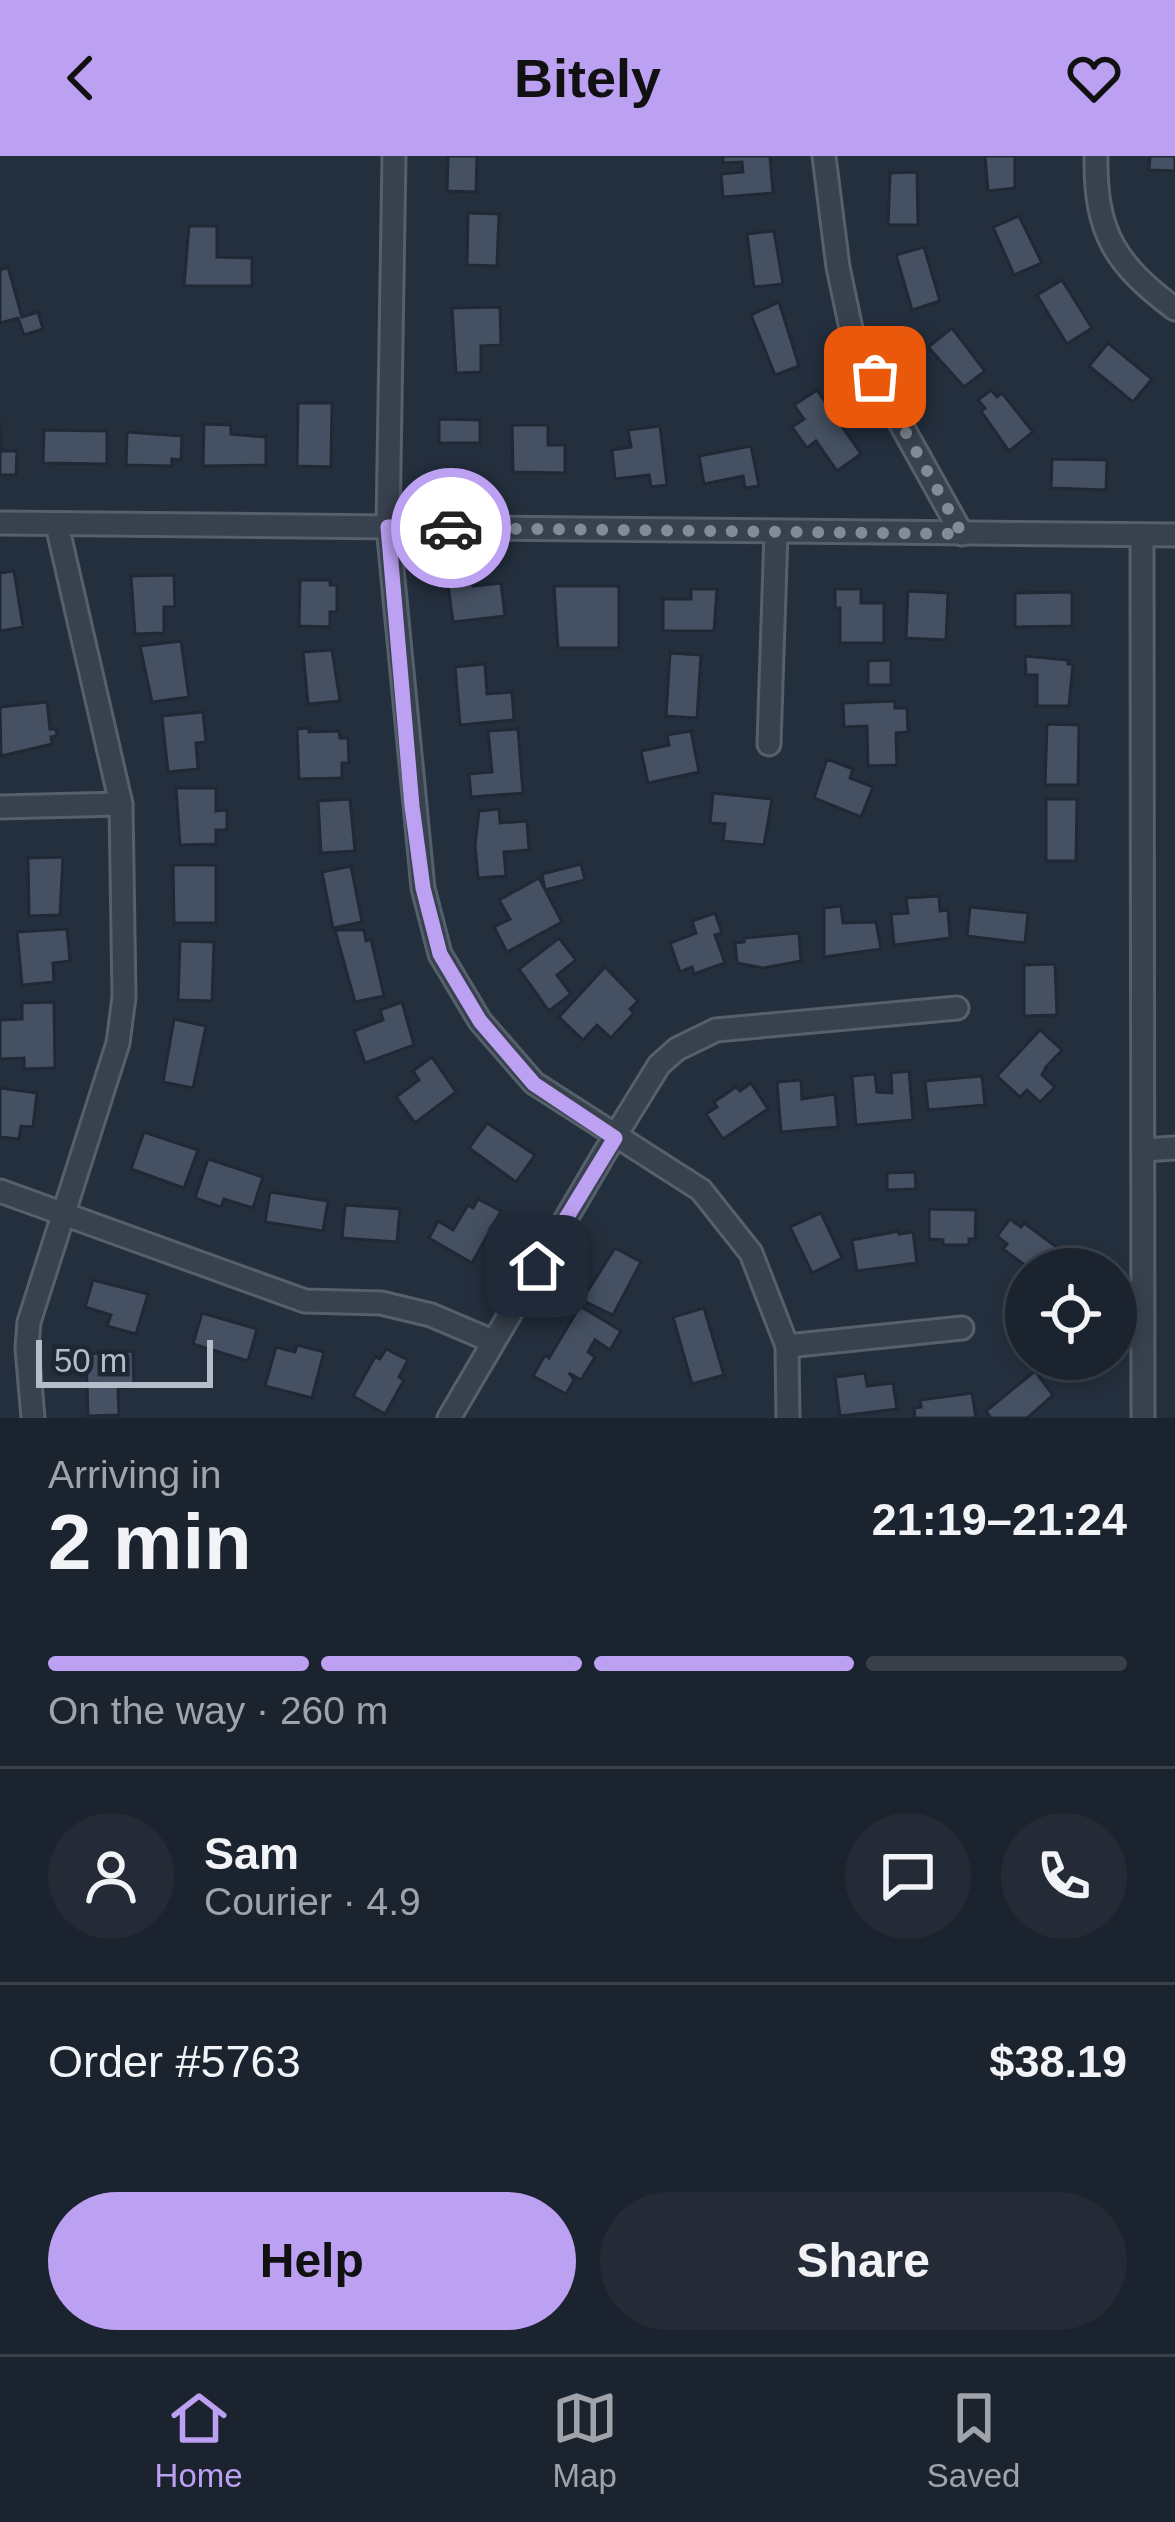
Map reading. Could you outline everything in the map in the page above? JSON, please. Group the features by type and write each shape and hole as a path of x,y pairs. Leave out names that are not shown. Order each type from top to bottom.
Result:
{"street":[{"path":"394,156 388,527 420,868 440,954 480,1021 534,1084 701,1190 752,1252 787,1346 788,1418"},
{"path":"824,156 838,267 854,338 962,534"},
{"path":"1096,156 1096,196 1109,240 1137,280 1175,309"},
{"path":"0,524 1175,535"},
{"path":"33,1418 29,1322 118,1043 124,997 121,804 57,525"},
{"path":"769,744 776,533"},
{"path":"1142,535 1143,1418"},
{"path":"0,807 121,804"},
{"path":"449,1418 659,1066 697,1036 736,1028 957,1008"},
{"path":"1144,1150 1175,1148"},
{"path":"0,1191 305,1301 382,1303 431,1315 492,1341"},
{"path":"787,1346 962,1328"}],"building":[{"path":"448,156 477,156 476,192 447,191"},
{"path":"723,156 770,156 773,193 723,197 721,174 743,172 742,162 723,163"},
{"path":"985,156 1015,156 1015,188 988,191"},
{"path":"1150,156 1175,156 1175,171 1149,170"},
{"path":"917,172 918,225 888,225 890,173"},
{"path":"468,213 499,214 497,266 467,265"},
{"path":"1019,216 1042,263 1014,275 993,227"},
{"path":"189,226 217,226 217,257 252,258 252,286 184,286"},
{"path":"774,231 783,284 754,287 747,234"},
{"path":"924,247 940,301 912,310 896,255"},
{"path":"8,267 22,317 38,312 43,329 24,335 18,318 0,323 0,270"},
{"path":"1062,280 1092,328 1067,344 1037,295"},
{"path":"779,302 799,366 775,375 751,315"},
{"path":"500,307 501,345 481,346 481,372 456,373 452,308"},
{"path":"952,328 985,371 964,387 928,347"},
{"path":"1108,343 1152,379 1133,402 1089,366"},
{"path":"817,390 861,454 837,471 816,441 807,448 792,427 804,419 794,405"},
{"path":"991,390 997,397 1002,393 1033,432 1009,451 981,411 985,408 978,400"},
{"path":"298,403 332,403 331,467 297,466"},
{"path":"439,419 480,420 480,443 439,443"},
{"path":"0,421 1,451 17,451 16,475 0,475"},
{"path":"204,424 231,425 231,434 266,437 266,465 203,466"},
{"path":"512,425 548,425 548,445 565,445 565,473 513,472"},
{"path":"660,426 667,485 651,487 649,475 615,479 612,450 631,447 628,430"},
{"path":"44,430 107,431 107,464 43,463"},
{"path":"127,432 182,436 181,460 172,459 172,466 126,465"},
{"path":"751,446 759,486 745,488 743,476 704,484 699,456"},
{"path":"1052,459 1107,460 1106,490 1051,488"},
{"path":"14,571 23,627 0,631 0,573"},
{"path":"174,575 175,607 164,607 164,633 135,634 131,576"},
{"path":"471,575 473,586 501,583 505,616 453,622 447,578"},
{"path":"300,580 330,580 330,585 337,585 337,612 330,612 330,627 299,626"},
{"path":"554,586 619,586 619,648 558,648"},
{"path":"691,589 717,589 714,631 663,631 663,599 691,599"},
{"path":"835,589 861,589 861,603 884,603 884,643 840,643"},
{"path":"908,591 948,593 946,640 906,638"},
{"path":"1072,592 1072,626 1015,627 1015,593"},
{"path":"181,641 189,697 152,702 140,646"},
{"path":"332,650 340,701 308,704 303,652"},
{"path":"670,653 701,655 697,718 666,716"},
{"path":"1025,656 1073,664 1069,706 1037,706 1037,675 1026,675"},
{"path":"891,660 891,685 868,685 868,661"},
{"path":"485,664 487,694 512,692 514,720 460,725 455,667"},
{"path":"895,701 895,708 907,708 908,732 896,733 897,765 868,766 867,726 844,727 843,703"},
{"path":"47,702 50,729 56,729 57,736 51,737 52,744 1,756 0,707"},
{"path":"203,712 206,742 196,743 198,769 168,772 162,716"},
{"path":"1047,724 1079,725 1078,785 1045,785"},
{"path":"309,728 309,732 339,731 340,738 348,738 349,763 342,763 342,778 299,779 297,729"},
{"path":"518,729 523,793 471,797 469,774 492,772 488,731"},
{"path":"691,731 699,772 648,783 641,751 669,745 667,735"},
{"path":"827,759 853,769 850,778 873,787 861,817 814,798"},
{"path":"176,788 216,788 216,811 227,810 227,830 216,830 216,844 180,845"},
{"path":"713,793 772,799 764,845 723,841 725,824 710,823"},
{"path":"350,799 355,851 321,853 318,801"},
{"path":"1046,799 1077,799 1076,861 1046,861"},
{"path":"499,809 500,823 527,821 529,850 504,852 506,876 478,878 479,811"},
{"path":"63,857 60,915 29,916 28,858"},
{"path":"581,864 585,880 545,890 542,874"},
{"path":"173,865 216,865 216,923 174,923"},
{"path":"351,866 362,922 333,928 322,872"},
{"path":"539,878 562,922 507,952 494,927 510,919 499,900"},
{"path":"939,896 940,911 948,910 950,938 894,945 891,914 908,913 906,898"},
{"path":"841,906 843,923 876,922 881,949 824,957 824,908"},
{"path":"970,907 1028,913 1025,943 967,936"},
{"path":"715,913 722,933 715,935 725,963 694,974 692,967 680,972 670,943 696,933 692,921"},
{"path":"67,929 70,961 53,963 54,982 22,985 17,932"},
{"path":"335,930 364,930 366,941 371,939 384,996 355,1002"},
{"path":"799,933 801,961 763,968 737,963 735,943 744,938"},
{"path":"559,938 576,960 557,975 571,994 549,1011 519,969"},
{"path":"180,941 214,942 212,1001 178,1000"},
{"path":"1055,964 1057,1015 1024,1016 1024,965"},
{"path":"605,967 638,1001 630,1009 634,1013 611,1038 597,1025 583,1040 559,1017"},
{"path":"54,1002 55,1068 24,1069 24,1058 0,1059 0,1020 22,1019 22,1003"},
{"path":"402,1002 414,1045 365,1063 354,1031 383,1020 380,1010"},
{"path":"174,1019 206,1026 193,1088 163,1082"},
{"path":"1040,1030 1062,1050 1042,1075 1055,1087 1040,1102 1027,1090 1020,1097 997,1076"},
{"path":"432,1057 456,1092 415,1123 396,1097 419,1080 413,1071"},
{"path":"909,1071 913,1120 856,1125 852,1076 875,1074 877,1092 892,1093 891,1073"},
{"path":"982,1076 985,1105 928,1110 925,1081"},
{"path":"801,1080 802,1099 835,1094 838,1127 781,1132 777,1082"},
{"path":"751,1083 768,1109 723,1139 706,1114 717,1107 714,1102"},
{"path":"0,1088 37,1093 33,1127 21,1126 19,1139 0,1137"},
{"path":"487,1123 535,1155 516,1182 469,1148"},
{"path":"144,1132 198,1150 184,1188 131,1169"},
{"path":"208,1159 263,1177 253,1208 224,1199 221,1207 195,1198"},
{"path":"915,1172 916,1189 887,1190 887,1173"},
{"path":"270,1192 328,1201 323,1231 265,1222"},
{"path":"478,1199 501,1211 472,1263 429,1238 438,1221 453,1230 468,1205 473,1208"},
{"path":"345,1205 400,1209 397,1242 342,1238"},
{"path":"929,1209 976,1210 975,1239 969,1239 969,1245 943,1245 943,1240 929,1239"},
{"path":"821,1213 842,1258 812,1273 790,1227"},
{"path":"1010,1219 1021,1227 1024,1223 1058,1248 1005,1250 1003,1249 1007,1244 997,1236"},
{"path":"913,1232 917,1263 857,1271 852,1240"},
{"path":"615,1248 641,1262 613,1315 582,1300"},
{"path":"93,1280 148,1294 136,1334 107,1326 111,1315 85,1307"},
{"path":"580,1306 621,1331 610,1350 595,1340 588,1352 595,1357 581,1380 569,1373 574,1380 566,1394 533,1376"},
{"path":"704,1308 724,1375 692,1384 673,1317"},
{"path":"202,1313 257,1329 248,1361 193,1344"},
{"path":"297,1345 324,1352 312,1398 265,1386 276,1347 295,1352"},
{"path":"386,1349 408,1360 399,1377 404,1380 385,1414 353,1396 375,1357 380,1359"},
{"path":"133,1351 134,1387 118,1388 119,1415 88,1416 86,1354"},
{"path":"865,1373 867,1386 893,1383 897,1409 840,1416 835,1377"},
{"path":"1024,1380 1042,1380 1053,1395 1027,1418 991,1418 986,1411"},
{"path":"972,1393 976,1418 915,1418 914,1408 921,1407 920,1400"}],"way so far":[{"path":"451,528 962,534 875,377"}],"route":[{"path":"451,528 388,527 412,806 431,921 440,954 480,1021 534,1084 615,1138 537,1266"}]}
